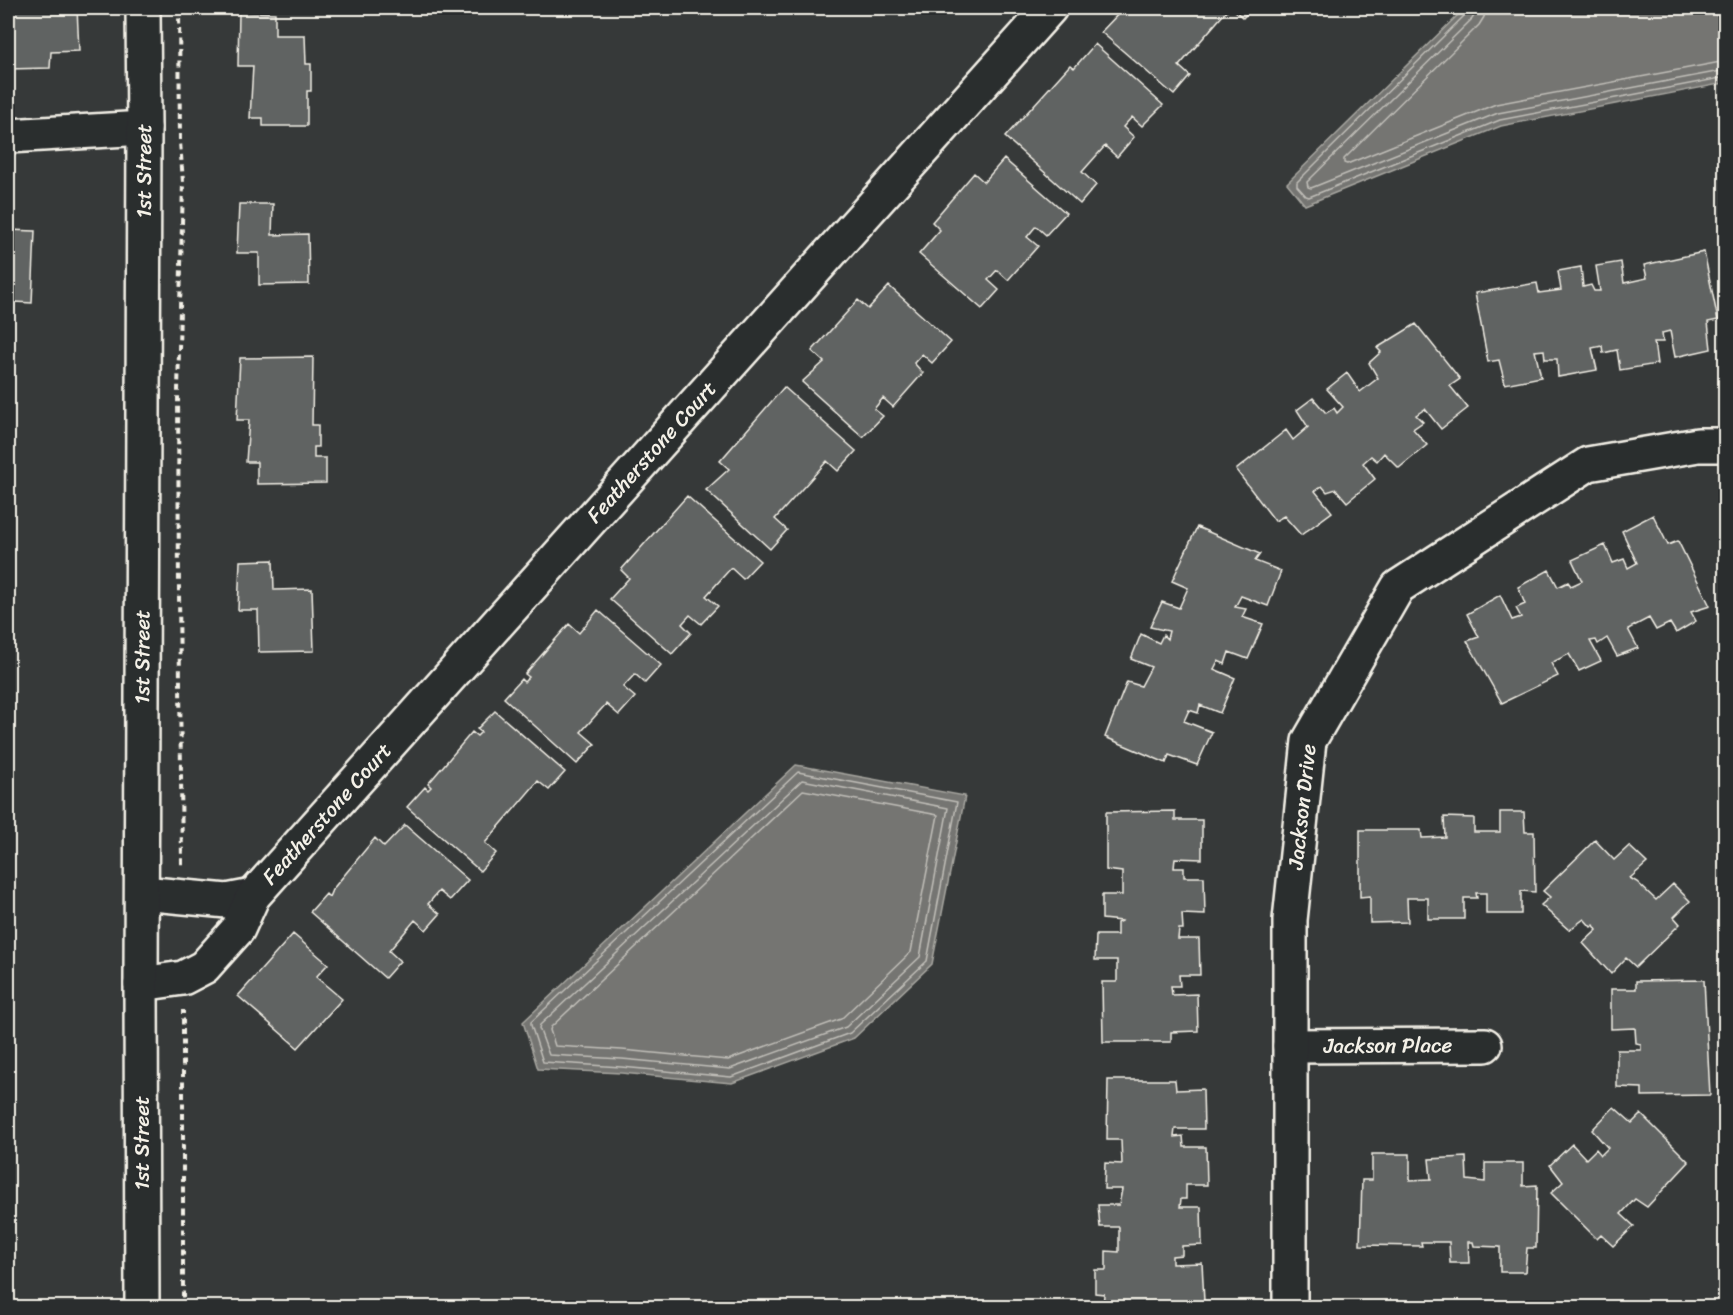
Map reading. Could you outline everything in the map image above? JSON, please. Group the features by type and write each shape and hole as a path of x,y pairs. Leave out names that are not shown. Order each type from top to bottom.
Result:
{"street":[{"name":"1st Street","path":"142,1308 143,8"},
{"name":"Featherstone Court","path":"141,984 183,978 204,966 238,929 253,896 1050,8"},
{"path":"8,136 144,128"},
{"name":"Jackson Drive","path":"1290,1308 1290,920 1309,741 1398,587 1588,464 1698,445 1725,445"},
{"name":"Featherstone Court","path":"142,893 227,901 253,896"},
{"name":"Jackson Place","path":"1290,1046 1485,1045"}],"path":[{"path":"180,8 180,142 183,182 178,392 183,897"},
{"path":"183,978 183,1308"}],"water":[{"path":"1465,8 1705,8 1725,21 1725,83 1501,126 1305,205 1287,183"},
{"path":"796,765 965,796 932,964 854,1038 732,1083 621,1073 538,1069 523,1022"}],"building":[{"path":"8,8 77,8 79,51 51,52 50,68 8,69"},
{"path":"1124,8 1229,8 1179,66 1190,76 1174,95 1101,32"},
{"path":"1232,8 1252,8 1243,18"},
{"path":"239,12 275,13 275,35 305,35 306,64 311,64 311,91 307,91 307,126 263,126 263,118 250,118 253,66 238,66"},
{"path":"1095,44 1163,105 1142,126 1132,117 1123,127 1134,137 1117,157 1105,146 1082,172 1096,185 1080,204 1005,137 1070,65 1074,68"},
{"path":"1004,159 1066,213 1046,235 1036,226 1027,237 1038,246 1008,280 997,270 988,280 999,290 982,309 919,254 940,230 932,222 974,173 984,182"},
{"path":"239,204 273,204 272,235 308,234 309,284 259,285 259,253 237,253"},
{"path":"8,230 35,231 32,303 14,302 13,321 8,321"},
{"path":"1704,252 1718,320 1708,322 1711,349 1675,357 1670,331 1662,333 1663,342 1654,342 1657,364 1620,370 1617,350 1603,353 1602,346 1592,348 1597,370 1558,377 1557,359 1545,359 1544,350 1535,351 1541,377 1505,384 1499,360 1488,362 1475,293 1537,283 1539,293 1561,290 1558,271 1581,267 1583,287 1591,285 1594,291 1600,291 1596,266 1621,262 1624,283 1647,278 1644,265"},
{"path":"889,286 951,342 932,363 922,354 914,363 923,373 893,407 883,398 874,409 883,416 863,437 802,382 824,362 812,351 858,300 868,309"},
{"path":"1416,324 1460,379 1450,386 1468,408 1441,429 1425,409 1416,415 1423,422 1413,429 1427,445 1399,468 1384,453 1377,461 1371,456 1363,463 1375,479 1347,502 1336,489 1327,492 1322,486 1315,491 1332,512 1301,535 1284,516 1275,521 1236,470 1286,430 1293,440 1308,427 1297,410 1313,398 1326,413 1334,408 1337,413 1343,407 1327,389 1347,373 1360,392 1378,378 1369,363 1381,352 1377,348"},
{"path":"313,357 312,425 318,425 318,447 314,447 314,458 326,458 326,483 257,484 257,462 246,462 249,420 237,420 240,358"},
{"path":"784,387 856,451 838,471 827,461 775,519 787,530 770,549 706,490 729,469 720,461"},
{"path":"687,496 760,561 743,579 731,568 706,596 718,606 701,624 690,615 682,624 691,633 672,654 610,599 629,578 621,570"},
{"path":"1653,515 1668,545 1678,541 1710,606 1691,612 1696,621 1676,633 1670,623 1656,630 1649,618 1628,629 1638,648 1617,656 1607,638 1598,644 1596,640 1590,641 1601,661 1579,671 1569,654 1551,663 1558,676 1502,703 1467,641 1479,637 1467,614 1500,595 1512,620 1521,617 1516,608 1525,604 1518,587 1549,570 1558,587 1568,582 1571,586 1582,581 1572,560 1605,545 1613,563 1624,559 1628,568 1637,563 1622,531"},
{"path":"1197,527 1260,554 1255,561 1281,571 1268,606 1241,596 1235,607 1246,609 1242,617 1263,624 1248,659 1229,652 1225,664 1218,661 1214,669 1235,678 1220,713 1200,705 1198,713 1189,710 1184,721 1212,732 1197,765 1169,755 1166,763 1105,737 1127,682 1141,686 1151,667 1131,659 1141,634 1159,643 1163,635 1167,639 1169,631 1150,627 1162,602 1179,608 1188,588 1172,581"},
{"path":"273,560 274,590 312,589 314,651 259,652 258,610 238,610 240,561"},
{"path":"598,610 661,665 645,683 635,674 623,687 635,697 619,715 606,704 581,732 595,744 577,764 504,698 521,679 524,682 529,677 525,674 569,624 579,633"},
{"path":"495,711 565,772 549,790 538,781 485,843 496,853 480,871 407,807 425,787 428,790 431,787 428,784 472,732 477,736 481,732 477,729"},
{"path":"1175,811 1175,820 1202,820 1202,859 1175,858 1174,868 1184,868 1184,877 1204,877 1205,915 1182,914 1183,929 1179,929 1178,939 1199,939 1200,975 1179,975 1180,986 1171,986 1172,995 1197,994 1198,1031 1171,1032 1171,1042 1103,1042 1102,982 1117,982 1117,960 1095,960 1096,935 1117,935 1117,923 1121,921 1102,919 1102,895 1122,895 1122,872 1106,870 1106,812"},
{"path":"1500,812 1524,812 1525,832 1534,832 1535,892 1521,891 1521,914 1486,914 1486,893 1476,893 1477,898 1464,898 1464,919 1428,919 1428,898 1407,898 1408,922 1370,923 1370,896 1360,897 1360,830 1421,830 1422,838 1445,837 1444,817 1474,818 1474,832 1500,832"},
{"path":"405,825 468,880 450,900 439,891 428,904 440,914 426,930 415,920 389,951 400,961 385,978 310,912 326,894 329,897 332,890 375,838 384,847"},
{"path":"1595,840 1614,860 1629,846 1647,863 1630,878 1656,900 1673,884 1690,901 1674,917 1680,924 1636,967 1626,958 1611,974 1583,943 1597,930 1594,925 1591,927 1584,919 1569,930 1541,905 1550,897 1543,891"},
{"path":"293,934 328,964 316,977 342,999 298,1048 238,996"},
{"path":"1704,980 1710,1095 1642,1096 1642,1088 1617,1087 1617,1050 1641,1050 1641,1044 1636,1043 1635,1028 1611,1029 1611,989 1636,989 1636,981"},
{"path":"1108,1080 1175,1080 1176,1090 1203,1089 1204,1129 1175,1129 1174,1137 1183,1136 1184,1147 1206,1147 1207,1185 1186,1185 1186,1199 1181,1199 1180,1207 1201,1207 1202,1245 1182,1246 1182,1255 1172,1256 1172,1264 1202,1263 1204,1301 1172,1301 1172,1308 1103,1308 1104,1294 1095,1293 1095,1270 1106,1270 1106,1251 1119,1252 1119,1227 1100,1227 1098,1205 1119,1205 1122,1189 1104,1189 1105,1163 1122,1164 1121,1140 1107,1140"},
{"path":"1614,1107 1632,1123 1641,1114 1689,1162 1647,1207 1635,1199 1621,1214 1634,1226 1613,1246 1601,1235 1597,1239 1551,1193 1563,1182 1550,1165 1572,1144 1586,1159 1596,1149 1601,1155 1608,1148 1592,1130"},
{"path":"1372,1154 1410,1154 1410,1180 1431,1179 1429,1159 1466,1157 1467,1180 1485,1182 1485,1163 1523,1163 1523,1186 1537,1185 1536,1248 1527,1248 1525,1272 1500,1272 1500,1247 1474,1246 1473,1242 1468,1242 1469,1263 1450,1263 1449,1242 1421,1242 1422,1246 1360,1245 1362,1180 1372,1180"}]}
